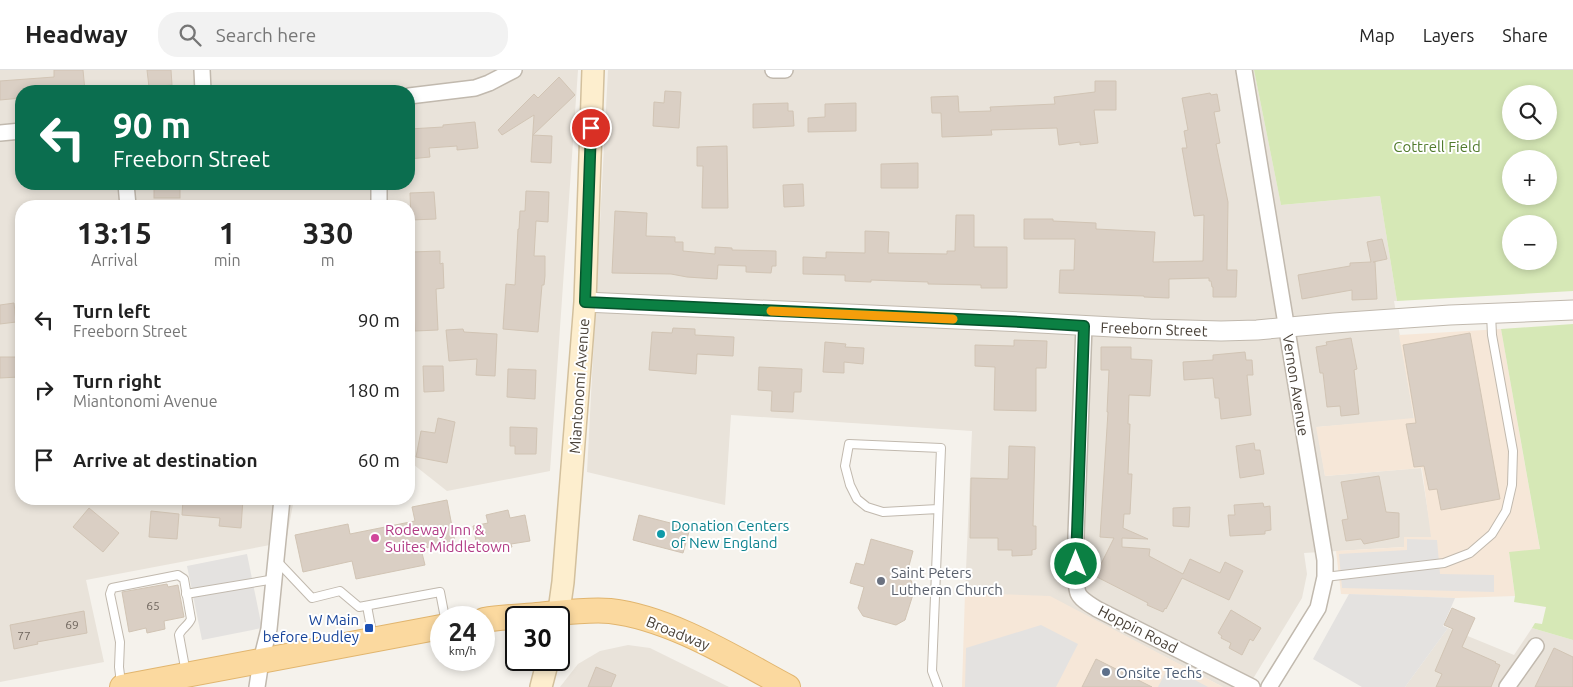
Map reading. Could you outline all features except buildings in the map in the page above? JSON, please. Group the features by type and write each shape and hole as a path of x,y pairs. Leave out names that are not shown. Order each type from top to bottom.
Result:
{"main road":[{"name":"Miantonomi Avenue","path":"559,606 564,572 585,302 594,70"},
{"name":"Broadway","path":"570,614 609,611 660,624 700,640 788,687"},
{"path":"122,687 430,630"},
{"path":"541,687 545,671"}],"street":[{"path":"202,70 203,85"},
{"path":"415,95 474,88 489,83 514,70"},
{"path":"773,70 785,70"},
{"name":"Vernon Avenue","path":"1244,70 1325,560 1325,577 1318,608 1269,687"},
{"path":"0,133 15,132"},
{"name":"Freeborn Street","path":"585,302 1221,331 1491,313 1573,310"},
{"name":"Hoppin Road","path":"1084,326 1076,535 1078,592 1097,609 1252,687"},
{"path":"257,687 261,660 269,629 281,505"},
{"path":"1507,687 1536,646"}],"lane":[{"path":"1325,577 1444,563 1470,553 1492,534 1506,511 1512,485 1513,451 1492,335 1491,313"},
{"path":"938,509 884,512 867,507 857,499 850,485 846,466 849,444 941,448 932,671 938,687"},
{"path":"276,561 312,598 340,591 359,607 440,592 443,606"},
{"path":"122,687 119,667 120,642 110,594 112,588 178,575 184,579 191,619 179,636 187,675"},
{"path":"186,594 275,579"},
{"path":"367,606 374,640"}],"shaded area":[{"path":"0,70 578,70 550,471 447,491 415,466 415,200 15,200 15,505 293,505 286,542 86,580 104,662 0,682"},
{"path":"608,70 1254,70 1281,205 1380,196 1397,301 1394,301 1414,419 1317,427 1325,476 1421,468 1432,537 1405,537 1404,547 1304,553 1307,574 1302,598 1248,687 1223,687 1050,597 965,593 972,431 731,415 725,505 587,472"},
{"path":"1501,329 1540,550 1509,553 1515,596 1455,598 1341,594 1336,551 1404,547 1404,537 1431,537 1422,468 1325,476 1316,427 1414,418 1399,335"},
{"path":"1407,539 1437,540 1440,574 1494,575 1494,592 1342,588 1339,554 1407,550"},
{"path":"247,554 262,628 202,640 187,566"},
{"path":"965,593 1050,596 1223,687 962,687"},
{"path":"1349,594 1455,598 1443,626 1448,628 1405,687 1362,687 1313,659"},
{"path":"1041,625 1078,644 1056,687 965,687 966,648"},
{"path":"1448,628 1514,655 1532,628 1573,640 1573,687 1405,687"},
{"path":"628,645 650,648 729,687 560,687 578,664 600,651"},
{"path":"1169,666 1208,687 1158,687"}],"green space":[{"name":"Cottrell Field","path":"1254,70 1573,70 1573,291 1397,301 1380,196 1281,205"},
{"path":"1573,324 1573,640 1532,628 1535,623 1542,624 1546,607 1514,602 1515,596 1509,552 1540,549 1501,329"}],"slow traffic":[{"path":"771,311 953,319"}],"place":[{"name":"Donation Centers of New England","path":"661,534"},
{"name":"Rodeway Inn & Suites Middletown","path":"375,538"},
{"name":"Saint Peters Lutheran Church","path":"881,581"},
{"name":"W Main before Dudley","path":"369,628"},
{"name":"Onsite Techs","path":"1106,672"}],"route":[{"path":"591,128 585,302 1084,326 1076,564"}]}
